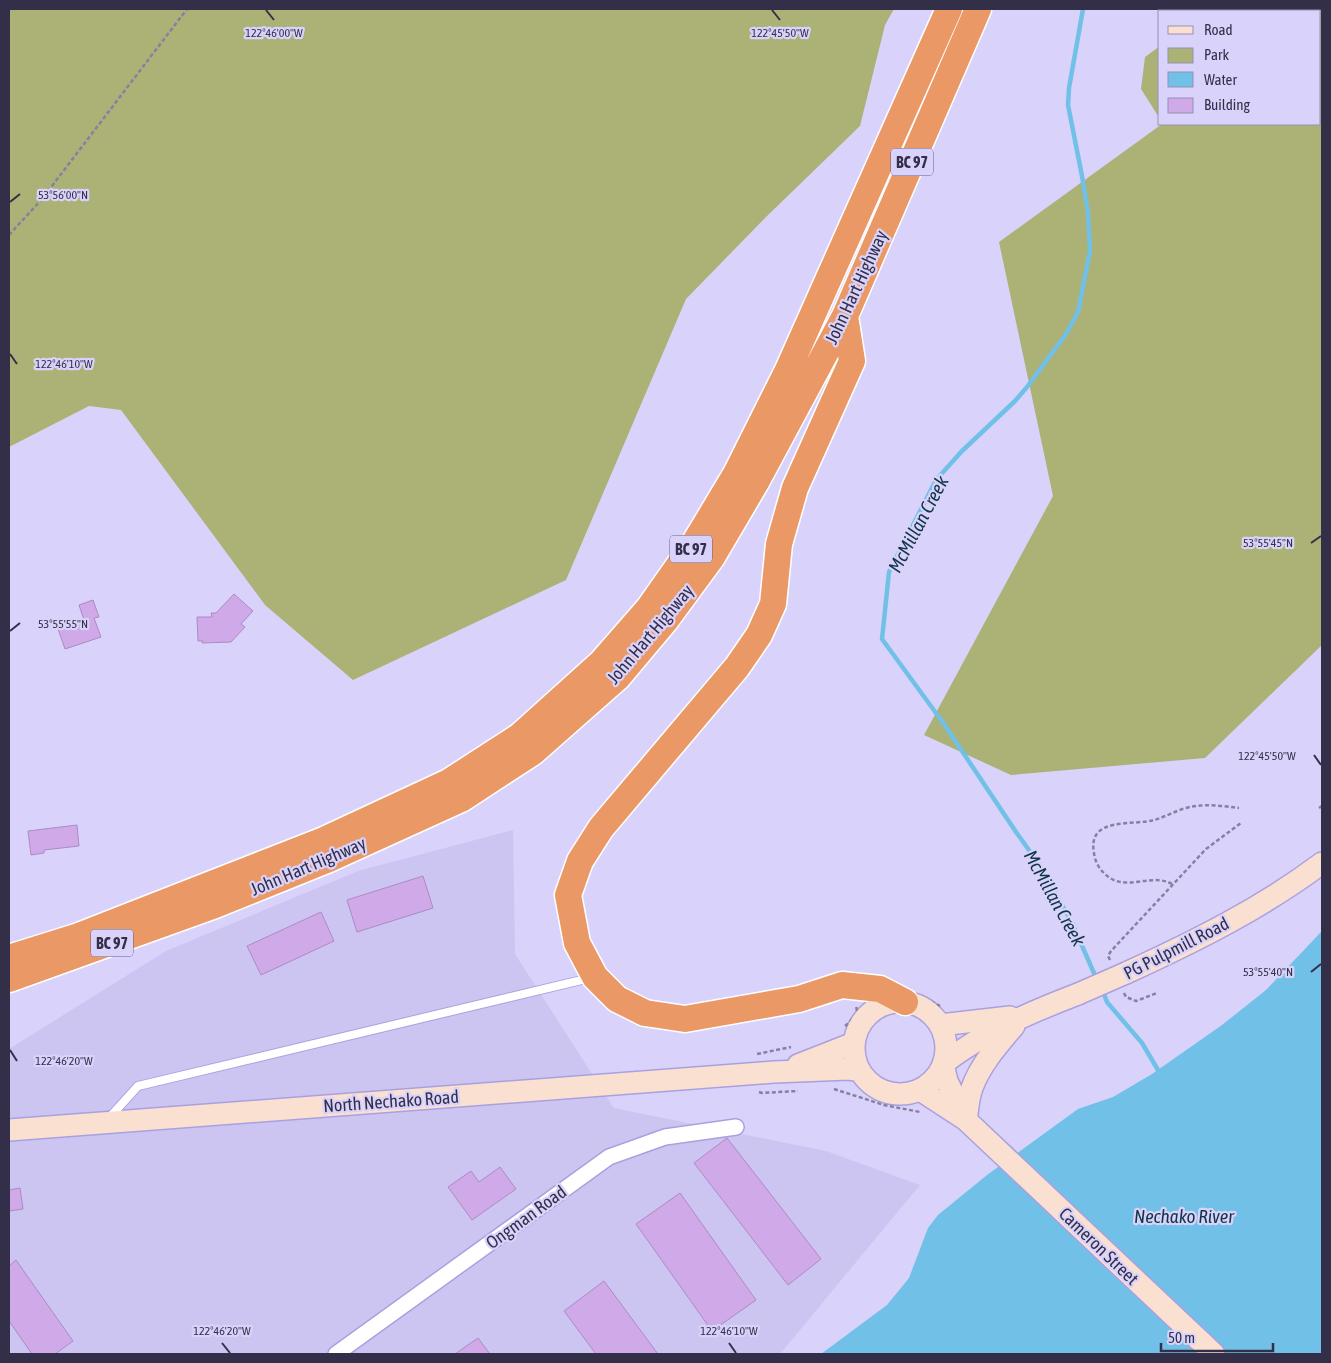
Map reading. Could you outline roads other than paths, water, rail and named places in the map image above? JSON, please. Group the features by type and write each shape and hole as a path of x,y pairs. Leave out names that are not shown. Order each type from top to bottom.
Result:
{"highway":[{"name":"John Hart Highway","path":"9,958 76,937 324,840 449,782 520,736 601,663 649,608 688,552 736,474 788,370 949,9"},
{"name":"John Hart Highway","path":"9,979 215,905 329,859 461,799 533,752 618,677 665,621 712,557 756,482 845,316 978,9"},
{"path":"845,316 852,360 795,488 779,544 773,604 760,635 737,667 601,828 580,861 568,895 576,943 595,977 617,999 645,1013 685,1019 799,999 842,985 880,990 905,1002"}],"main road":[{"name":"PG Pulpmill Road","path":"1022,1016 1078,994 1191,943 1260,904 1322,863"},
{"path":"966,1120 948,1081 944,1064 946,1052 945,1039 940,1025 931,1014 919,1006 905,1002 890,1003 877,1008 866,1017 858,1030 854,1043 854,1057 860,1071 869,1083 882,1091 897,1094 912,1093 920,1090 937,1076 944,1064 962,1049 1022,1016"},
{"path":"940,1025 1022,1016"},
{"path":"966,1120 971,1089 978,1076 990,1056 1022,1016"},
{"name":"North Nechako Road","path":"774,1072 812,1060 854,1043"},
{"name":"North Nechako Road","path":"9,1130 774,1072 848,1069 860,1071"},
{"path":"920,1090 966,1120"},
{"name":"Cameron Street","path":"966,1120 1214,1354"}],"street":[{"name":"Ongman Road","path":"336,1354 609,1157 665,1137 736,1127"}],"lane":[{"path":"105,1123 138,1086 595,977"}],"water":[{"name":"Nechako River","path":"1322,931 1322,1354 821,1354 887,1305 909,1278 928,1228 938,1215 987,1175 1078,1109 1113,1097 1152,1074 1222,1025 1266,990"}],"waterway":[{"name":"McMillan Creek","path":"1083,9 1069,88 1068,105 1088,213 1090,251 1078,312 1066,334 1027,387 1015,401 962,451 936,480 889,572 882,639 944,724 1041,867 1072,923 1097,980"},
{"name":"McMillan Creek","path":"1102,989 1107,1002 1142,1043 1158,1070"}]}
